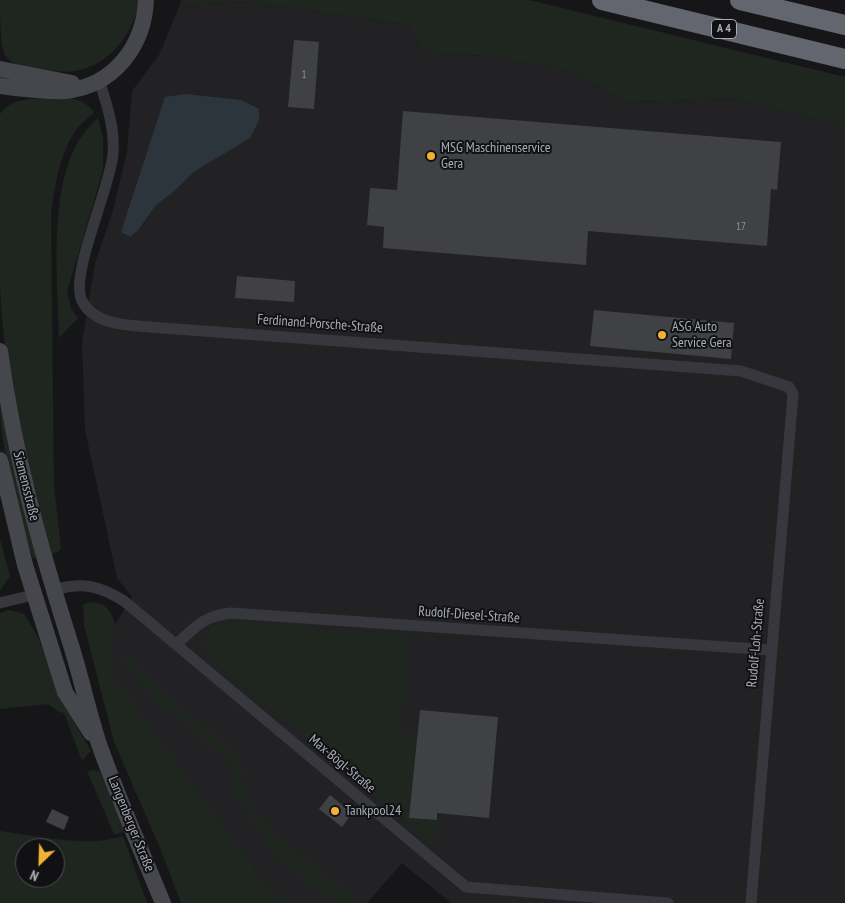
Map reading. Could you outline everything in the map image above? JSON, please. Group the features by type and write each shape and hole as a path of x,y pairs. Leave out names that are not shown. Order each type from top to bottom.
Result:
{"highway":[{"name":"A 4","path":"602,0 845,59"},
{"name":"A 4","path":"740,0 845,25"}],"main road":[{"path":"0,86 67,90 98,80 111,73 132,52 146,16 146,0"},
{"path":"0,69 67,83 82,84 98,80"},
{"name":"Siemensstraße","path":"0,351 10,420 31,510 53,590"},
{"name":"Siemensstraße","path":"0,460 34,594"},
{"path":"34,594 53,590"},
{"name":"Langenberger Straße","path":"53,590 100,745 162,903"},
{"name":"Langenberger Straße","path":"34,594 65,692 82,722 100,745"}],"street":[{"name":"Ferdinand-Porsche-Straße","path":"98,80 108,110 113,154 108,179 82,268 79,292 82,302 89,310 107,321 150,327 740,371 789,387"},
{"name":"Rudolf-Loh-Straße","path":"751,903 770,650 793,394 789,387"},
{"name":"Max-Bögl-Straße","path":"53,590 77,585 108,591 177,644 466,887 668,903"},
{"path":"0,603 34,594"},
{"name":"Rudolf-Diesel-Straße","path":"177,644 199,623 212,616 231,613 770,650"}],"shaded area":[{"path":"0,0 140,0 137,12 126,36 109,55 88,68 65,72 23,67 7,57 4,53 0,27"},
{"path":"181,0 529,0 845,77 845,126 736,99 627,102 570,71 484,56 424,52 408,25 249,2 180,5"},
{"path":"249,2 408,25 424,52 484,56 570,71 627,102 736,99 845,126 845,903 451,903 402,863 367,903 287,903 268,887 107,670 115,624 132,597 117,578 85,430 82,343 95,263 113,211 127,151 132,91 159,55 180,5"},
{"path":"185,94 241,100 259,109 259,120 250,138 195,171 156,205 138,230 130,237 121,232 165,97"},
{"path":"37,98 63,98 81,101 94,112 79,127 66,148 59,170 51,215 54,486 61,548 52,554 25,456 6,352 0,285 0,114 5,108 20,101"},
{"path":"98,118 103,137 103,170 67,292 71,308 78,318 59,338 57,251 58,220 62,190 69,162 81,137"},
{"path":"0,400 37,557 33,559 6,460"},
{"path":"0,539 10,576 0,590"},
{"path":"89,602 103,605 112,614 115,624 108,670 268,887 287,903 181,903 160,848 114,742 84,625 83,605"},
{"path":"9,610 24,614 37,635 65,706 91,751 82,761 64,713 59,712 48,704 0,709 0,613"},
{"path":"236,622 406,634 407,697 402,707 400,733 417,734 409,818 439,821 436,837 430,842 215,662 206,648 205,639 207,634 216,625"},
{"path":"126,651 195,720 240,757 244,780 233,780 234,765 159,703 122,661"},
{"path":"87,771 99,771 102,776 125,832 114,834"},
{"path":"243,785 250,801 261,818 277,834 314,866 365,903 334,903 278,859 230,786"},
{"path":"0,831 46,838 15,838 15,888 65,888 65,840 93,841 123,836 147,903 0,903"}],"building":[{"path":"294,40 319,42 314,109 288,107"},
{"path":"403,111 781,142 777,190 771,189 767,246 588,231 586,265 383,248 384,227 367,225 370,188 397,190"},
{"path":"237,276 295,281 294,302 235,298"},
{"name":"ASG Auto Service Gera","path":"594,310 734,323 731,359 590,346"},
{"path":"420,710 498,717 489,818 437,813 437,820 409,818"},
{"path":"330,795 352,813 342,827 319,809"},
{"path":"52,809 69,817 64,830 46,822"}],"place":[{"name":"MSG Maschinenservice Gera","path":"431,156"},
{"name":"ASG Auto Service Gera","path":"662,335"},
{"name":"Tankpool24","path":"335,811"}]}
